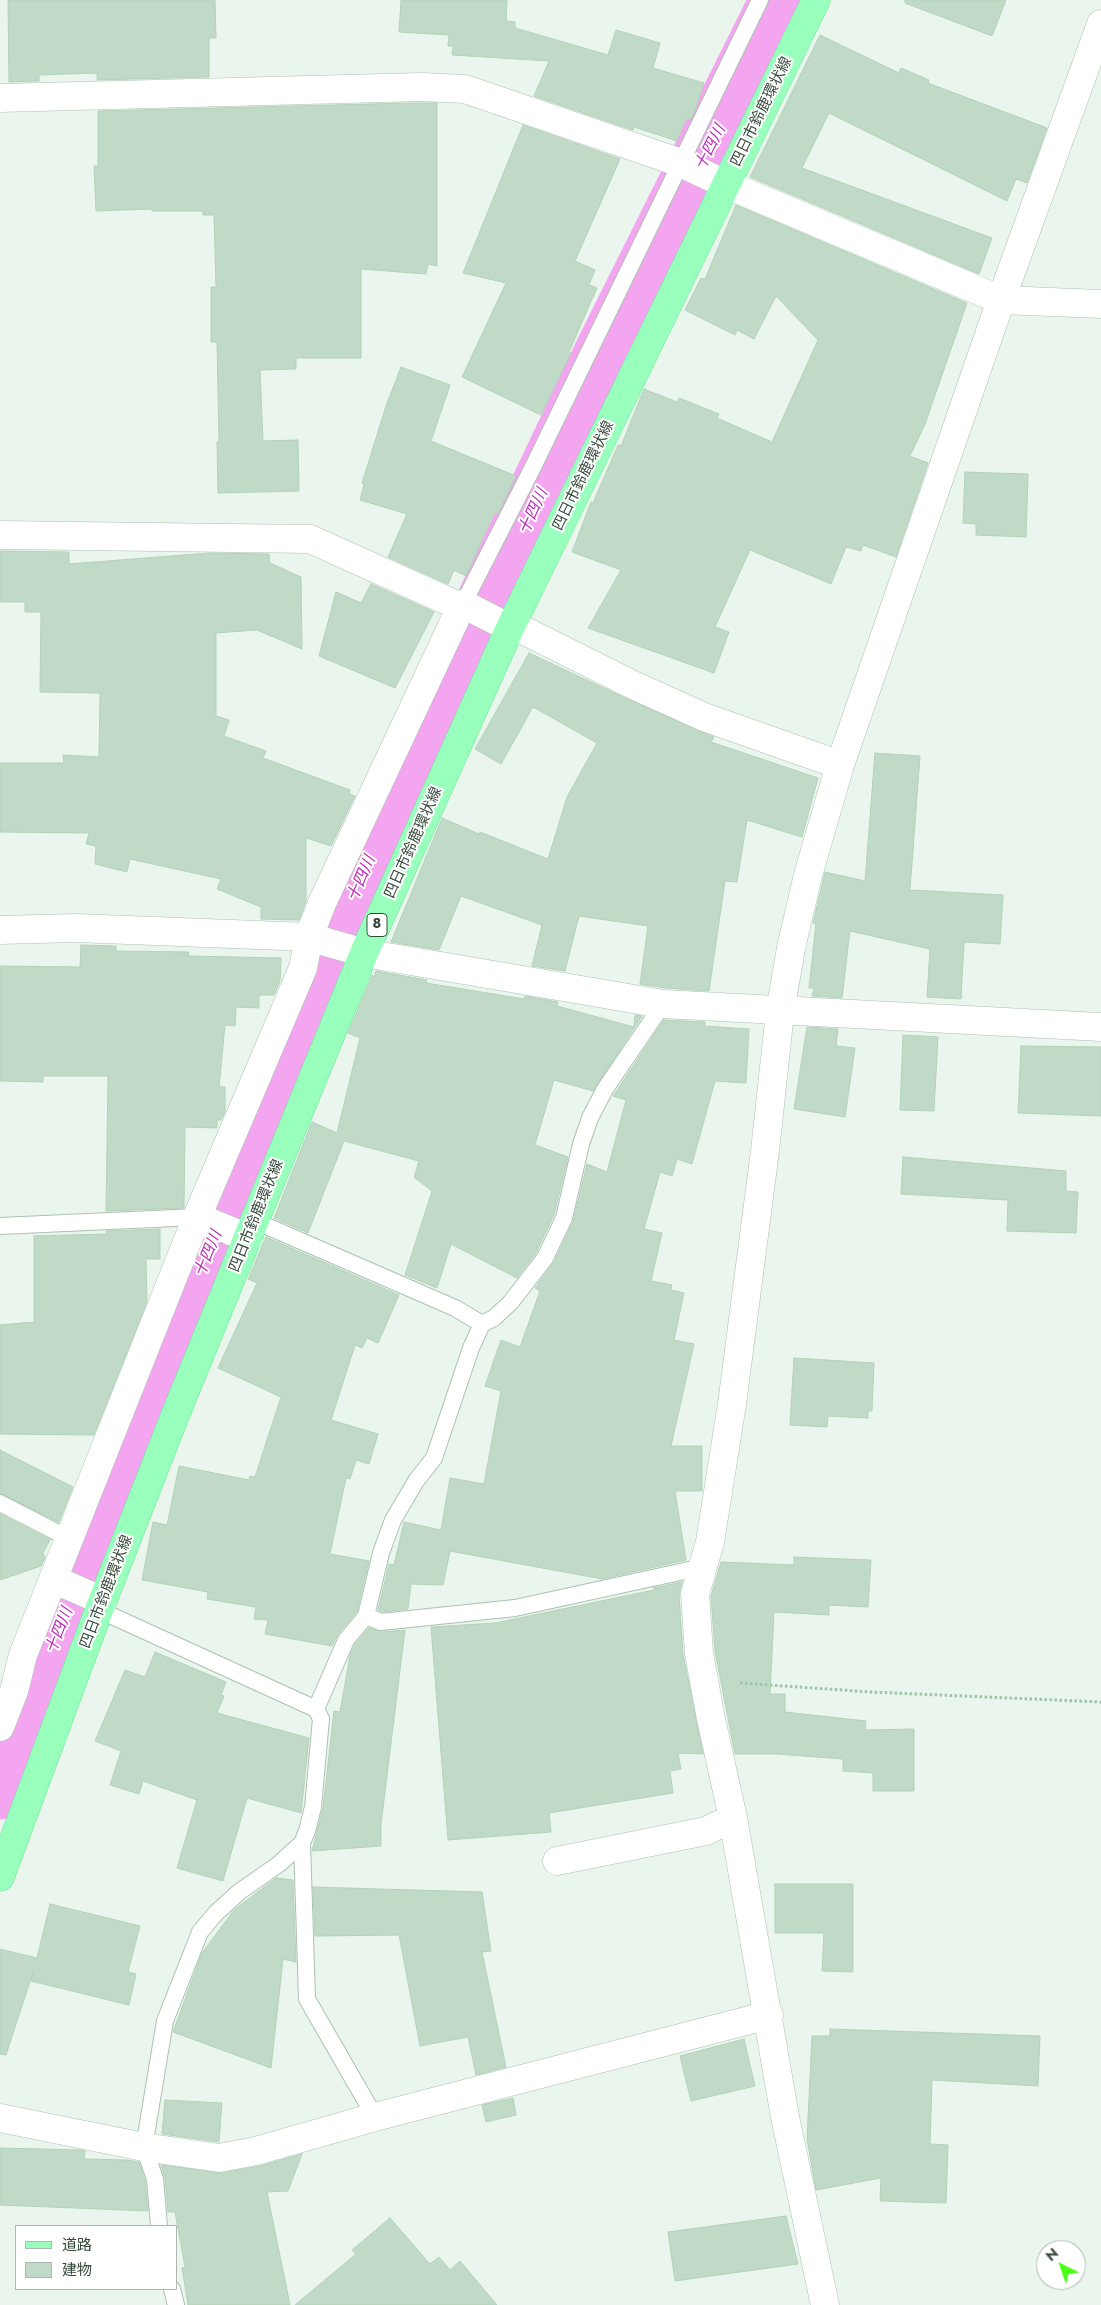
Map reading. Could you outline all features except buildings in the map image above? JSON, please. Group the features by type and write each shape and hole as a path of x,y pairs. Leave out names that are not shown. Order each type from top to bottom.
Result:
{"main road":[{"name":"四日市鈴鹿環状線","path":"0,1877 98,1603 176,1414 246,1230 359,951 509,625 816,0"}],"street":[{"path":"825,2305 785,2117 769,2015 733,1818 704,1680 696,1623 695,1594 710,1542 732,1404 765,1150 780,1012 791,948 806,884 840,765 1001,300 1101,24"},
{"path":"0,98 422,87 465,89 683,163 724,184 1001,300 1101,304"},
{"path":"0,534 310,539 509,625 704,717 840,765"},
{"path":"0,1727 14,1691 23,1655 56,1581 70,1539 303,968 322,903 463,606"},
{"path":"0,930 76,928 312,938 359,951 663,1004 780,1012 1101,1027"},
{"path":"200,1218 246,1230"},
{"path":"56,1581 98,1603"},
{"path":"557,1861 706,1831 733,1818"},
{"path":"0,2118 144,2147 218,2158 256,2151 375,2117 769,2015"}],"lane":[{"path":"463,606 683,163 760,0"},
{"path":"316,1710 346,1640 366,1616 380,1554 393,1520 416,1480 434,1458 471,1348 482,1324 494,1318 511,1302 545,1258 564,1218 581,1144 590,1118 605,1089 663,1004"},
{"path":"0,1226 200,1218"},
{"path":"246,1230 455,1308 482,1324"},
{"path":"0,1503 70,1539"},
{"path":"366,1616 381,1622 514,1608 689,1570 702,1571"},
{"path":"98,1603 316,1710 320,1719 313,1807 302,1843 280,1864 239,1892 216,1913 200,1932 165,2022 144,2147 156,2179 159,2225"},
{"path":"302,1843 307,1999 375,2117"},
{"path":"172,2290 176,2305"}],"path":[{"path":"704,1680 871,1692 1101,1702"}],"waterway":[{"name":"十四川","path":"0,1785 10,1764 149,1401 364,871 608,355 785,0"}]}
